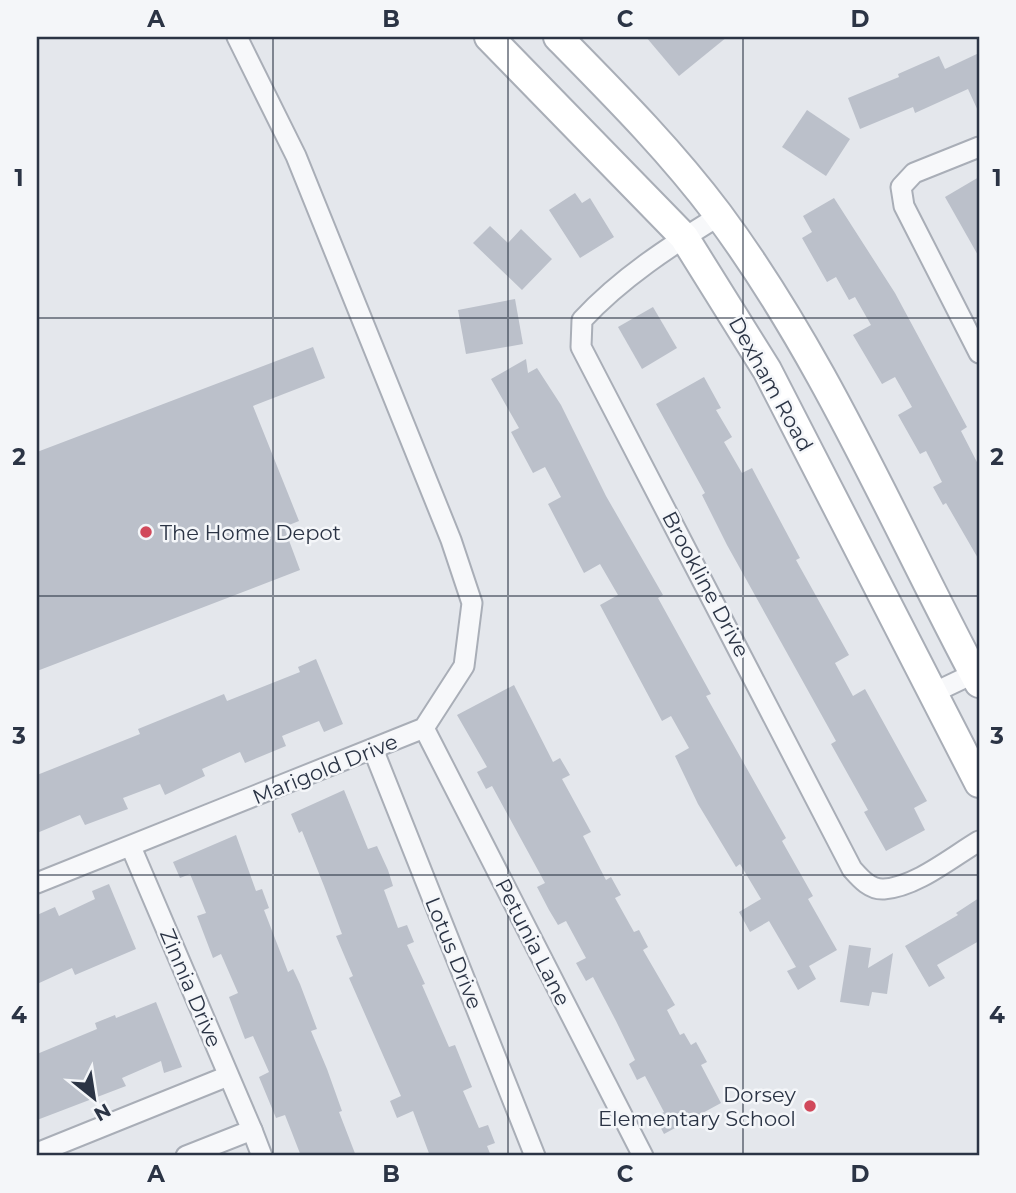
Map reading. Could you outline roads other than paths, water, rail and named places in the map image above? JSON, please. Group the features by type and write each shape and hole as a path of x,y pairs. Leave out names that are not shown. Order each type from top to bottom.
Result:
{"street":[{"name":"Marigold Drive","path":"37,883 424,728 464,666 472,603 451,541 296,156 237,37"},
{"name":"Dexham Road","path":"489,37 684,237 767,370 979,783"},
{"path":"558,37 639,118 719,216 762,278 814,365 978,676 933,693"},
{"path":"979,147 914,173 901,187 904,206 979,353"},
{"name":"Brookline Drive","path":"719,216 684,237 600,300 582,320 581,347 852,869 865,883 883,890 912,881 979,841"},
{"name":"Petunia Lane","path":"424,728 643,1156"},
{"name":"Lotus Drive","path":"373,749 535,1156"},
{"name":"Zinnia Drive","path":"131,847 262,1156"},
{"path":"37,1153 228,1076"},
{"path":"186,1156 252,1130"}],"place":[{"name":"The Home Depot","path":"146,532"},
{"name":"Dorsey Elementary School","path":"810,1106"}]}
